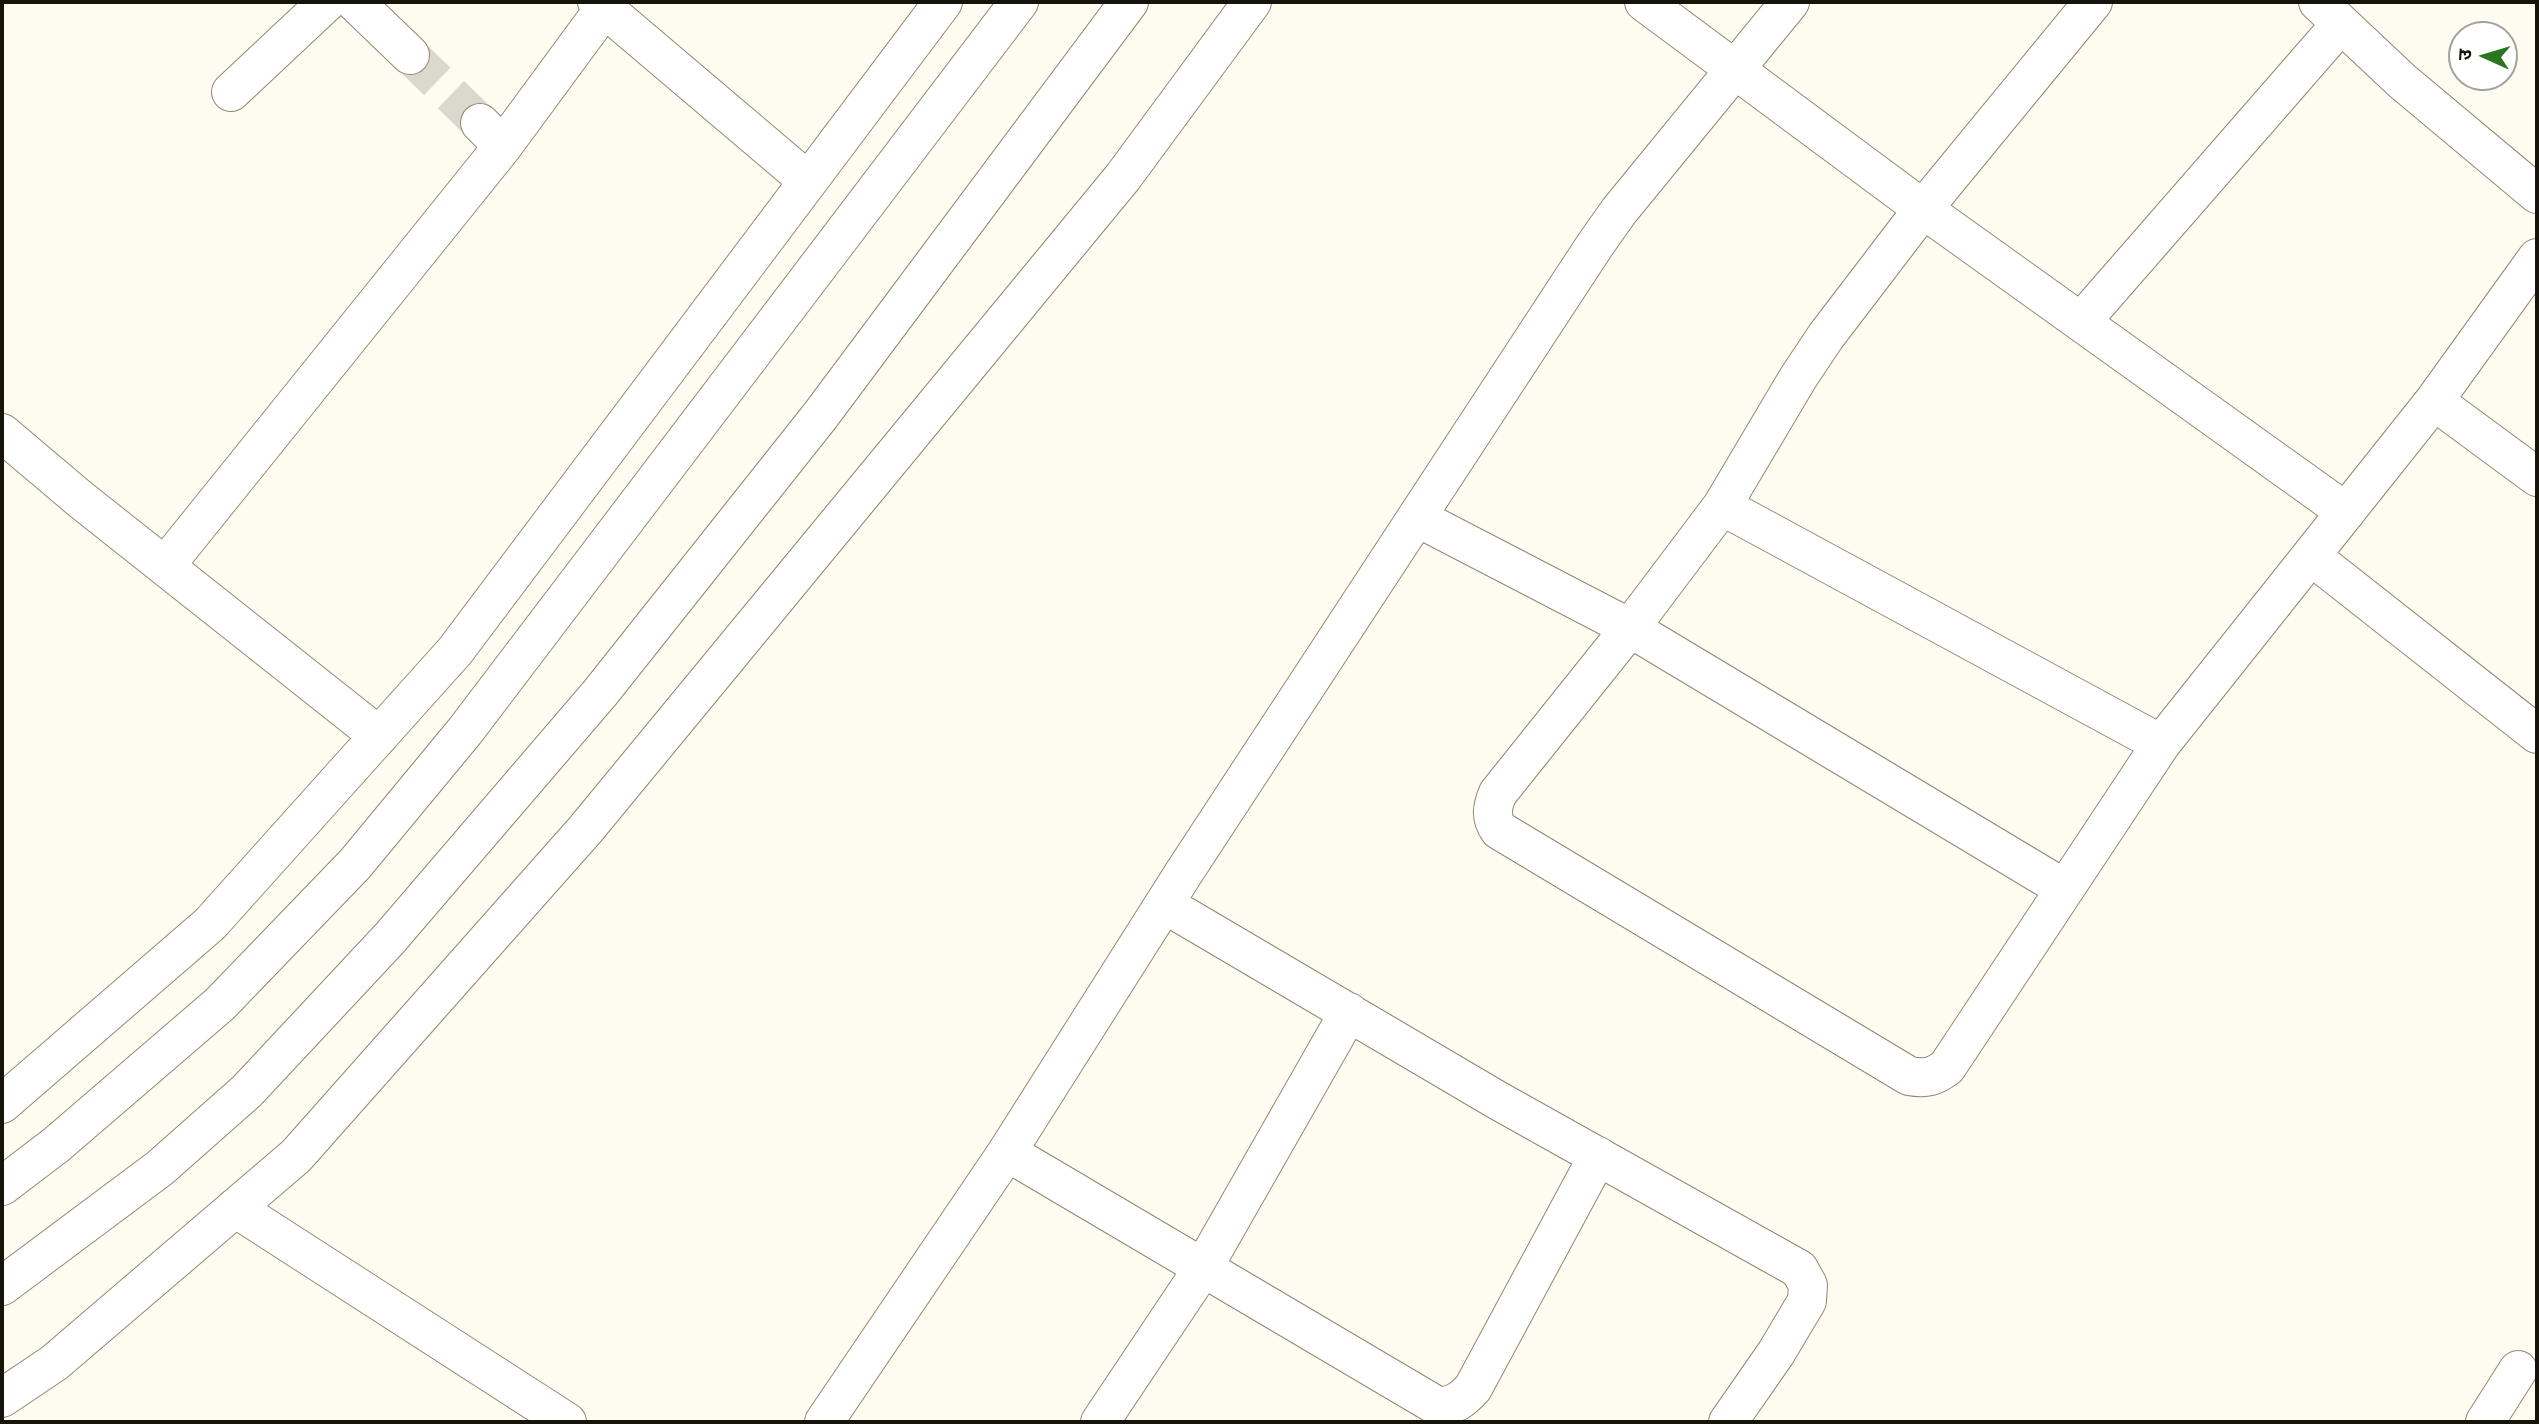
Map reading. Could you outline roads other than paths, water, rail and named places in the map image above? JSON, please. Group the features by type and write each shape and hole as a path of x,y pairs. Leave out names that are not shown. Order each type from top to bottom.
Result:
{"main road":[{"path":"232,92 327,2"},
{"path":"355,2 410,55"},
{"path":"2,1104 210,924 455,651 943,2"},
{"path":"2,1185 56,1145 220,1004 355,864 464,731 1018,2"},
{"path":"2,1286 160,1168 247,1091 390,938 600,693 820,416 1129,2"},
{"path":"2,1398 54,1363 296,1156 585,830 1123,177 1252,2"},
{"path":"1644,2 1923,209 2346,512"},
{"path":"824,1422 1006,1152 1164,904 1611,223 1790,2"},
{"path":"2093,2 1923,209 1826,336 1722,506 1630,628 1498,793 1493,806 1492,821 1499,830 1909,1076 1923,1079 1935,1076 1947,1067 2161,744 2434,401 2537,258"},
{"path":"165,566 491,134 603,4 808,181"},
{"path":"2081,322 2329,13 2402,81 2537,194"},
{"path":"2434,401 2537,477"},
{"path":"2,433 379,736"},
{"path":"1722,506 2161,744"},
{"path":"1418,518 1630,628 2065,889"},
{"path":"2311,556 2537,734"},
{"path":"1164,904 1598,1156 1799,1269 1808,1285 1807,1301 1737,1419"},
{"path":"1100,1422 1203,1268 1349,1012"},
{"path":"1006,1152 1438,1407 1451,1406 1462,1401 1473,1388 1598,1156"},
{"path":"236,1208 567,1422"},
{"path":"2485,1422 2518,1370"}],"tunnel":[{"path":"410,55 480,123"}]}
